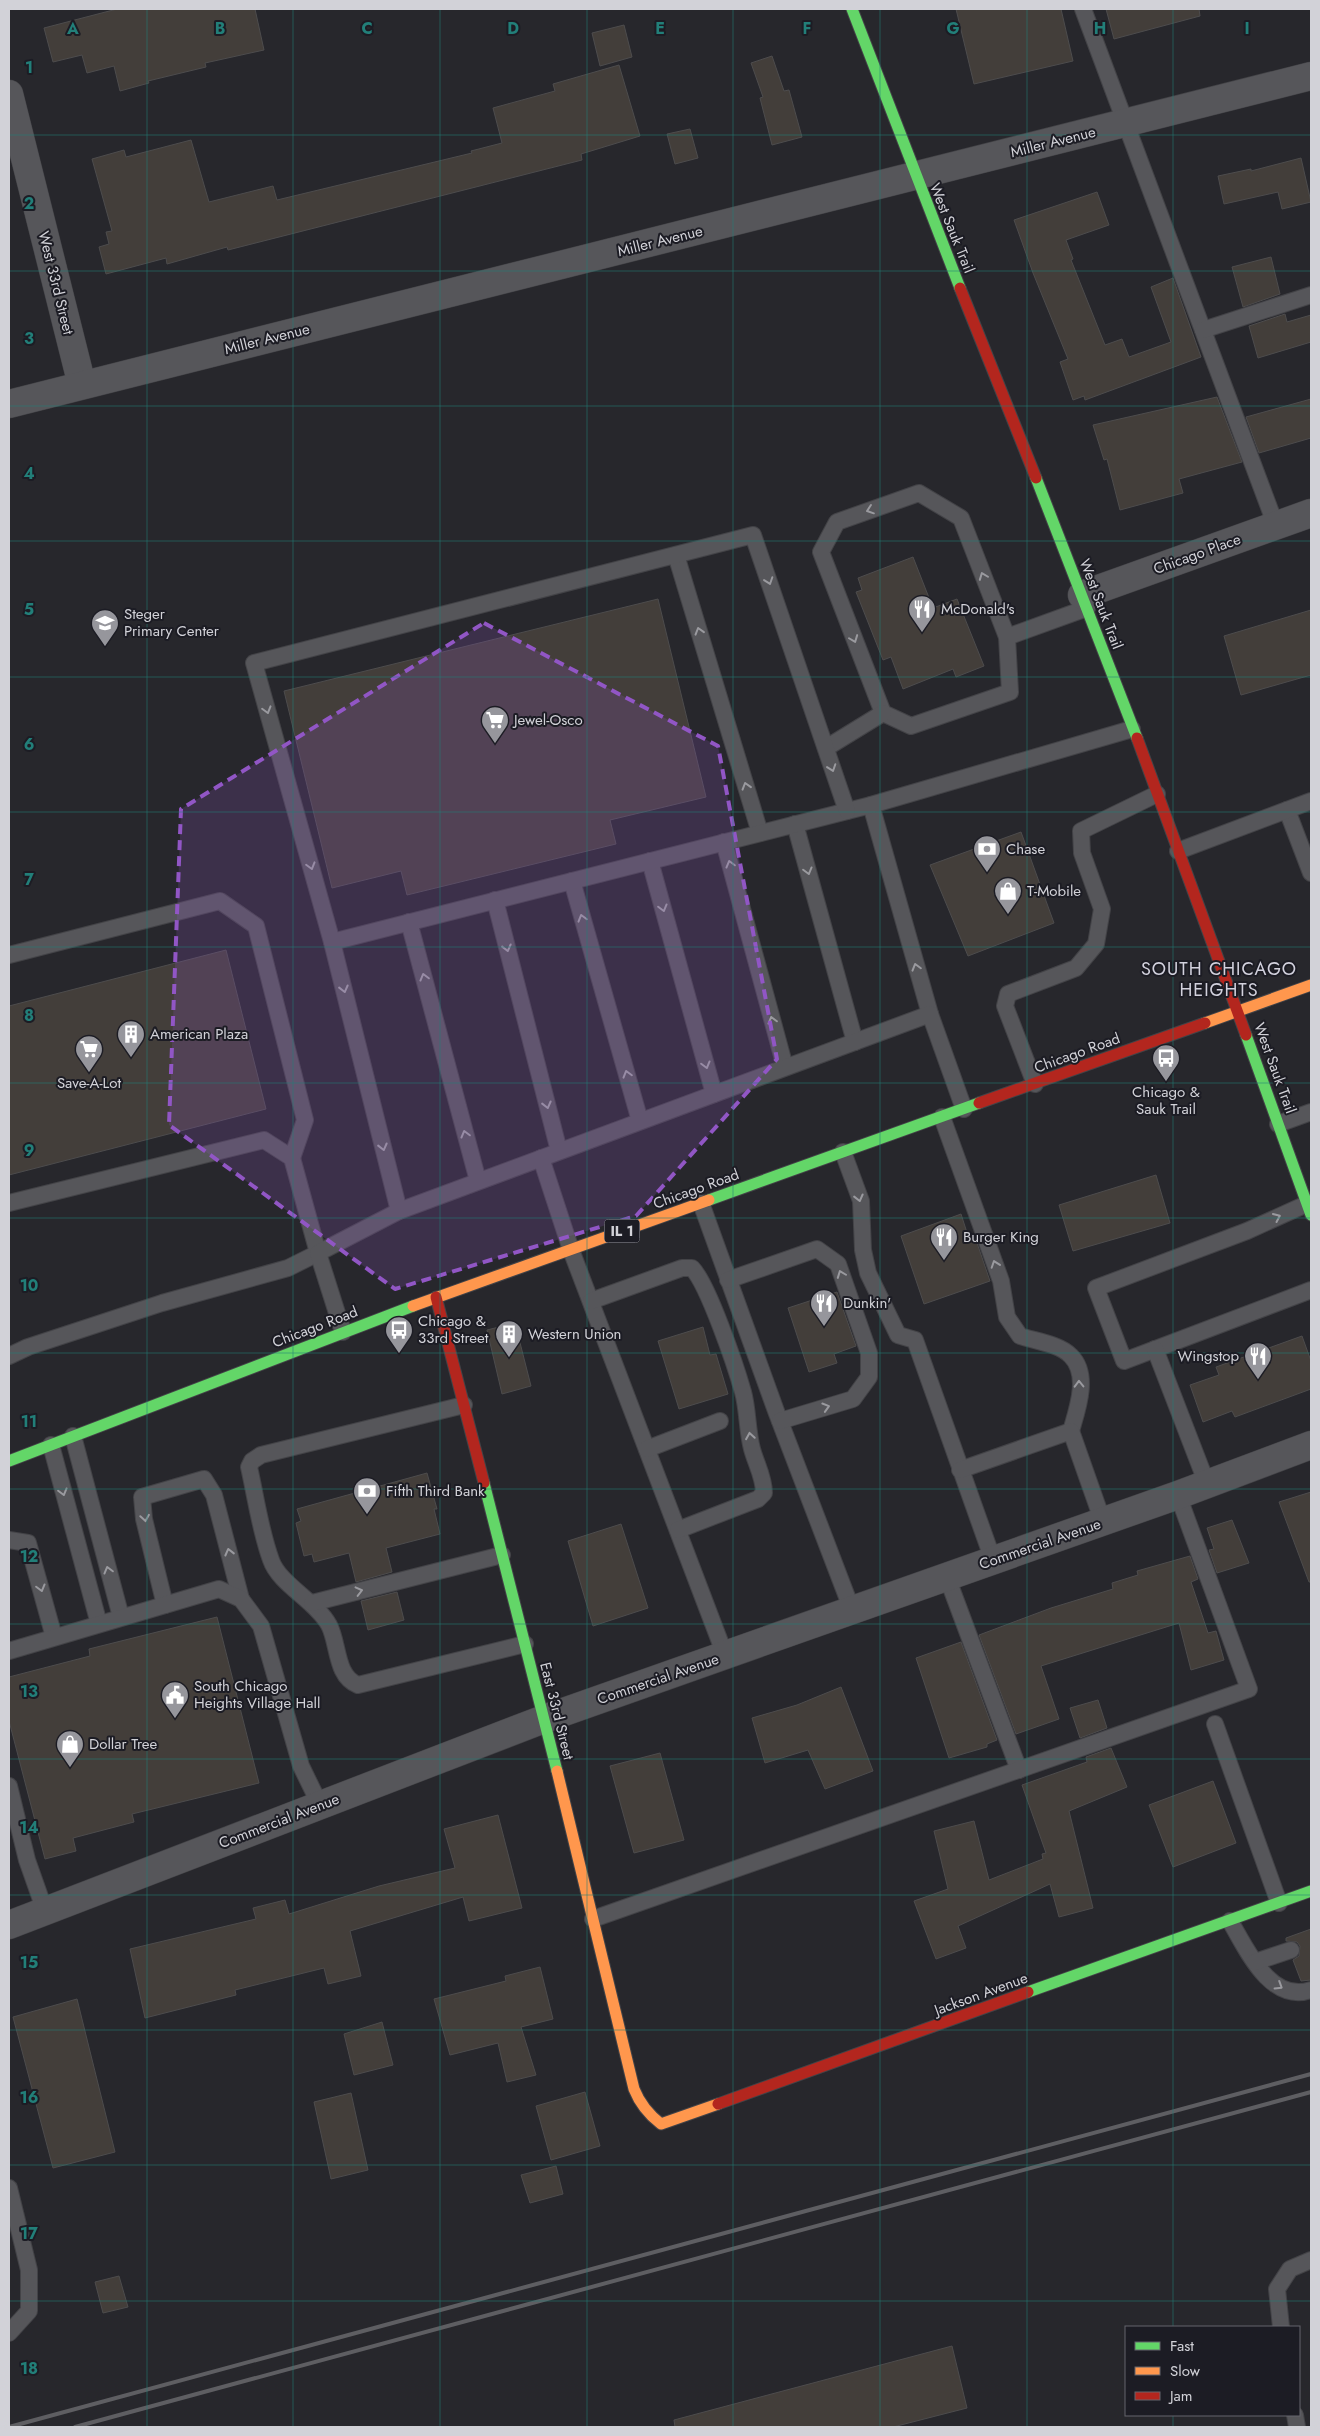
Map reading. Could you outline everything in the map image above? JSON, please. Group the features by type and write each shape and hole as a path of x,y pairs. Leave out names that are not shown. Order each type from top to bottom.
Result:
{"main road":[{"name":"West Sauk Trail","path":"852,9 915,177 1085,602 1310,1207"},
{"name":"Chicago Road","path":"9,1461 436,1297 1311,985"},
{"name":"East 33rd Street","path":"436,1297 544,1719 634,2089 640,2104 650,2116 661,2124"},
{"name":"Jackson Avenue","path":"661,2124 1311,1891"}],"street":[{"name":"Miller Avenue","path":"9,404 1311,76"},
{"name":"West 33rd Street","path":"9,94 82,385"},
{"name":"Chicago Place","path":"1085,602 1311,513"},
{"name":"Commercial Avenue","path":"9,1925 544,1719 1103,1522 1311,1445"}],"lane":[{"path":"1083,9 1276,526"},
{"path":"1203,330 1311,295"},
{"path":"919,493 961,518 1007,637 1010,692 911,726 883,713 821,552 837,522 919,493"},
{"path":"398,1211 332,942 254,663 753,535 847,811"},
{"path":"676,555 760,833"},
{"path":"1007,637 1085,602"},
{"path":"826,748 883,713"},
{"path":"332,942 871,805 1132,729"},
{"path":"1035,1084 1005,1006 1008,994 1076,968 1096,944 1102,909 1082,853 1082,831 1157,794"},
{"path":"1178,851 1311,801"},
{"path":"871,805 930,1014 964,1109"},
{"path":"1287,810 1311,873"},
{"path":"795,824 855,1042"},
{"path":"724,842 785,1067"},
{"path":"650,861 714,1094"},
{"path":"572,881 640,1121"},
{"path":"495,900 559,1151"},
{"path":"9,955 220,901 256,926 305,1120 292,1158 318,1253 343,1332"},
{"path":"410,922 478,1181"},
{"path":"9,1356 28,1347 162,1303 288,1268 398,1211 930,1014"},
{"path":"1278,1124 1311,1112"},
{"path":"942,1117 1001,1281 1007,1317 1020,1336 1057,1348 1071,1355 1078,1367 1081,1382 1071,1431 1103,1522"},
{"path":"9,1203 264,1140 292,1158"},
{"path":"843,1152 861,1201 863,1250 868,1273 898,1335 915,1340 993,1560"},
{"path":"541,1158 571,1250 725,1655"},
{"path":"701,1203 780,1421 852,1610"},
{"path":"1310,1207 1096,1288 1124,1361 1311,1290"},
{"path":"728,1280 817,1249 838,1264 869,1353 869,1377 853,1399 780,1421"},
{"path":"591,1301 682,1268 692,1268 699,1276 743,1393 752,1448 764,1482 764,1493 758,1499 678,1530"},
{"path":"1155,1349 1207,1484"},
{"path":"464,1405 261,1455 252,1461 249,1467 271,1562 284,1578 312,1603 330,1625 342,1668 350,1682 358,1685 525,1644"},
{"path":"647,1449 720,1421"},
{"path":"960,1470 1071,1431"},
{"path":"73,1436 121,1617"},
{"path":"51,1445 99,1624"},
{"path":"165,1605 144,1519 142,1497 204,1480 214,1495 241,1599 261,1626 301,1766 320,1806"},
{"path":"593,1919 1249,1689 1178,1495"},
{"path":"9,1540 28,1543 54,1637"},
{"path":"312,1603 502,1555"},
{"path":"948,1577 1019,1770"},
{"path":"9,1651 220,1589 241,1599"},
{"path":"1215,1724 1279,1903"},
{"path":"9,1786 26,1860 45,1912"},
{"path":"1230,1921 1255,1962 1278,1987 1289,1991 1311,1990"},
{"path":"1255,1962 1292,1950"},
{"path":"9,2188 29,2270 29,2311 9,2333"},
{"path":"1282,2326 1277,2289 1290,2269 1311,2260"}],"highlighted area":[{"path":"484,623 718,746 777,1059 636,1216 395,1289 169,1125 181,809"}],"building":[{"path":"117,9 255,9 264,50 205,63 206,67 148,81 149,83 120,91 114,66 87,73 82,55 53,62 44,28"},
{"path":"956,9 1061,9 1073,61 974,84"},
{"path":"1106,9 1199,9 1200,16 1114,39"},
{"path":"624,25 632,57 600,66 592,33"},
{"path":"772,56 784,91 789,90 802,137 772,145 760,98 763,97 751,63"},
{"path":"619,65 640,136 581,154 582,160 228,250 227,247 167,264 166,258 106,274 99,247 109,244 106,232 112,231 92,159 124,150 126,157 191,140 209,202 273,186 277,200 472,153 471,151 502,143 493,108 555,91 553,84"},
{"path":"690,129 698,158 675,164 667,134"},
{"path":"1301,158 1311,202 1282,209 1278,192 1224,204 1218,176 1251,169 1251,171"},
{"path":"1097,192 1109,225 1066,240 1073,259 1071,260 1105,345 1122,339 1129,357 1171,342 1151,287 1173,278 1201,357 1085,400 1084,396 1073,400 1060,362 1068,359 1014,220"},
{"path":"1271,257 1280,294 1243,307 1232,267"},
{"path":"1285,314 1287,322 1311,315 1311,342 1258,358 1249,326"},
{"path":"1217,397 1242,462 1179,479 1183,493 1120,510 1107,459 1104,460 1093,425"},
{"path":"1311,399 1311,438 1259,453 1246,417"},
{"name":"McDonald's","path":"913,557 933,608 957,599 984,666 956,677 953,669 903,689 891,657 883,660 856,592 862,590 858,578"},
{"name":"Jewel-Osco","path":"658,599 706,797 610,820 616,844 407,895 401,871 332,888 284,691"},
{"path":"1311,610 1311,675 1241,695 1224,636"},
{"path":"1021,832 1054,923 968,956 930,865"},
{"name":"American Plaza","path":"226,950 266,1109 9,1175 9,1006"},
{"path":"1156,1175 1170,1223 1073,1251 1059,1205"},
{"name":"Burger King","path":"961,1214 970,1242 976,1240 990,1281 924,1304 901,1236"},
{"name":"Dunkin'","path":"837,1292 856,1346 834,1354 837,1363 809,1372 788,1308"},
{"name":"Western Union","path":"515,1323 531,1386 502,1394 487,1330"},
{"path":"703,1327 710,1355 716,1354 728,1394 679,1409 658,1341"},
{"name":"Wingstop","path":"1302,1336 1311,1361 1311,1389 1235,1417 1232,1411 1203,1422 1190,1385 1219,1375 1216,1367"},
{"name":"Fifth Third Bank","path":"427,1473 437,1509 434,1509 440,1534 386,1548 392,1572 356,1582 349,1553 314,1562 312,1554 304,1556 296,1523 301,1521 297,1509"},
{"path":"1311,1492 1311,1582 1309,1582 1279,1502"},
{"path":"1232,1520 1249,1563 1217,1573 1209,1550 1214,1549 1207,1528"},
{"path":"621,1524 648,1608 593,1626 568,1541"},
{"path":"1190,1556 1198,1579 1191,1582 1208,1633 1216,1631 1224,1660 1191,1670 1179,1623 1041,1666 1059,1719 1016,1734 979,1635 1051,1608 1113,1589 1112,1583 1138,1575 1137,1571"},
{"path":"397,1592 404,1620 368,1630 361,1601"},
{"path":"217,1617 259,1783 132,1814 134,1822 73,1838 76,1851 45,1859 9,1721 9,1677 90,1656 89,1649"},
{"path":"961,1642 997,1740 987,1744 987,1747 949,1758 916,1658"},
{"path":"841,1687 873,1771 825,1789 808,1750 765,1763 752,1718 797,1705"},
{"path":"1098,1700 1107,1728 1080,1738 1070,1708"},
{"path":"1111,1748 1127,1787 1069,1811 1093,1908 1059,1917 1050,1884 958,1926 966,1948 936,1959 914,1901 948,1889 934,1831 974,1821 989,1880 1043,1859 1042,1854 1046,1853 1022,1785 1087,1762 1086,1757"},
{"path":"660,1753 684,1840 634,1853 610,1766"},
{"path":"1213,1781 1236,1843 1173,1867 1149,1805"},
{"path":"498,1815 522,1908 469,1921 463,1897 350,1931 361,1976 328,1984 324,1968 235,1990 236,1995 145,2018 130,1949 256,1919 253,1908 285,1900 289,1914 379,1886 455,1868 444,1829"},
{"path":"1311,1929 1311,1980 1301,1981 1293,1960 1299,1956 1300,1946 1297,1942 1286,1941 1286,1938"},
{"path":"540,1967 553,2019 521,2027 536,2075 507,2082 498,2043 450,2055 434,1999 506,1981 505,1976"},
{"path":"77,1999 115,2152 53,2168 13,2017"},
{"path":"382,2022 393,2065 354,2075 344,2034"},
{"path":"585,2092 600,2146 551,2160 536,2106"},
{"path":"351,2093 368,2170 331,2179 314,2102"},
{"path":"556,2166 563,2194 530,2203 521,2175"},
{"path":"119,2276 128,2307 103,2313 95,2282"},
{"path":"952,2346 967,2408 893,2427 675,2427 674,2420"}],"railway":[{"path":"9,2427 1311,2074"},
{"path":"75,2427 1311,2092"}],"traffic: fast":[{"path":"852,9 960,288"},
{"path":"1036,478 1137,738"},
{"path":"1246,1035 1311,1215"},
{"path":"709,1200 979,1103"},
{"path":"9,1461 413,1306"},
{"path":"484,1483 557,1771"},
{"path":"1028,1992 1311,1891"}],"traffic: slow":[{"path":"1205,1023 1311,985"},
{"path":"413,1306 709,1200"},
{"path":"557,1771 636,2094 645,2108 661,2124 718,2104"}],"traffic: jam":[{"path":"960,288 1036,478"},
{"path":"1137,738 1246,1035"},
{"path":"979,1103 1205,1023"},
{"path":"436,1297 484,1483"},
{"path":"718,2104 1028,1992"}],"place":[{"name":"McDonald's","path":"922,633"},
{"name":"Steger Primary Center","path":"105,647"},
{"name":"Jewel-Osco","path":"495,744"},
{"name":"Chase","path":"987,873"},
{"name":"T-Mobile","path":"1008,915"},
{"name":"American Plaza","path":"131,1058"},
{"name":"Save-A-Lot","path":"89,1073"},
{"name":"Chicago & Sauk Trail","path":"1166,1082"},
{"name":"Burger King","path":"944,1261"},
{"name":"Dunkin'","path":"824,1327"},
{"name":"Chicago & 33rd Street","path":"399,1354"},
{"name":"Western Union","path":"509,1358"},
{"name":"Wingstop","path":"1258,1380"},
{"name":"Fifth Third Bank","path":"367,1515"},
{"name":"South Chicago Heights Village Hall","path":"175,1719"},
{"name":"Dollar Tree","path":"70,1768"}],"district":[{"name":"SOUTH CHICAGO HEIGHTS","path":"1219,980"}]}
